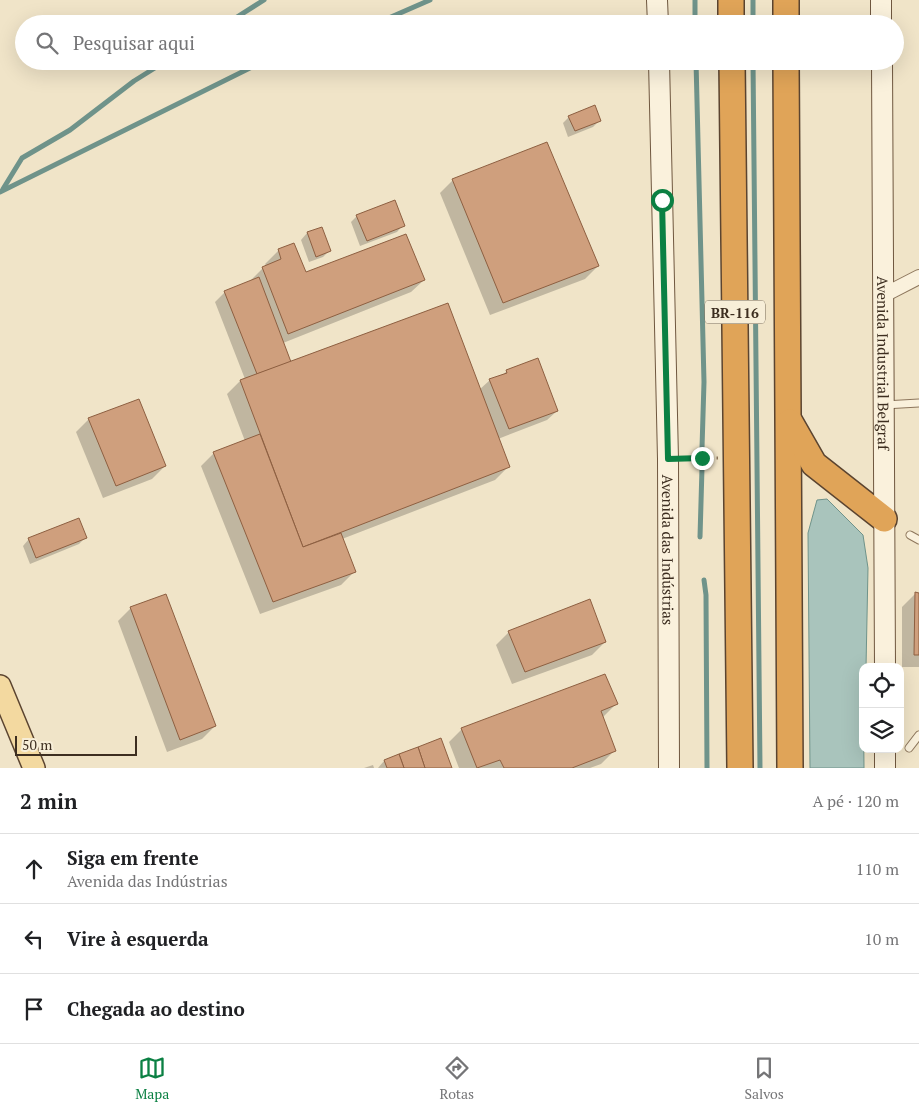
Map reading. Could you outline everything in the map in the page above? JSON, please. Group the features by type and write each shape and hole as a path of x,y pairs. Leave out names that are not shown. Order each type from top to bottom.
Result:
{"highway":[{"path":"731,0 731,15"},
{"path":"786,0 786,15"},
{"name":"BR-116","path":"732,70 740,768"},
{"path":"786,70 790,768"},
{"path":"789,420 814,464 884,518"}],"main road":[{"path":"658,0 658,15"},
{"path":"881,0 881,15"},
{"name":"Avenida das Indústrias","path":"659,70 668,459 669,768"},
{"name":"Avenida Industrial Belgraf","path":"882,70 885,663"},
{"path":"0,686 34,768"},
{"path":"885,753 885,768"}],"street":[{"path":"884,295 919,277"}],"lane":[{"path":"884,405 919,403"},
{"path":"910,535 919,540"},
{"path":"909,748 919,735"}],"path":[{"path":"668,459 719,458"}],"water":[{"path":"827,499 863,535 868,568 866,663 859,663 859,753 864,753 864,768 810,768 808,533 817,500"}],"building":[{"path":"595,105 601,121 575,131 568,116"},
{"path":"547,142 599,266 503,303 452,179"},
{"path":"395,200 405,226 367,241 356,215"},
{"path":"322,227 331,251 316,257 307,232"},
{"path":"406,234 425,280 288,334 262,267 281,259 278,249 294,243 306,272"},
{"path":"259,277 291,362 257,374 224,291"},
{"path":"448,303 510,467 303,547 240,380"},
{"path":"538,358 558,411 509,429 489,379 507,373 506,370"},
{"path":"139,399 166,466 116,486 88,418"},
{"path":"260,434 303,547 341,533 356,572 273,602 213,452"},
{"path":"79,518 87,538 36,558 28,538"},
{"path":"915,592 919,593 919,655 914,655"},
{"path":"166,594 216,726 180,740 130,607"},
{"path":"590,599 606,642 525,672 508,631"},
{"path":"605,674 618,704 601,711 616,751 572,768 504,768 500,760 477,768 461,728"},
{"path":"441,738 452,768 425,768 418,747"},
{"path":"418,747 425,768 404,768 399,754"},
{"path":"399,754 404,768 387,768 384,760"}],"waterway":[{"path":"240,15 264,0"},
{"path":"396,15 430,0"},
{"path":"695,0 695,15"},
{"path":"753,0 753,15"},
{"path":"3,189 22,158 70,130 134,81 152,70"},
{"path":"0,192 246,70"},
{"path":"696,70 704,382 702,448"},
{"path":"753,70 760,768"},
{"path":"700,537 702,468"},
{"path":"704,580 706,595 707,768"}],"route":[{"path":"662,200 668,459 702,458"}]}
